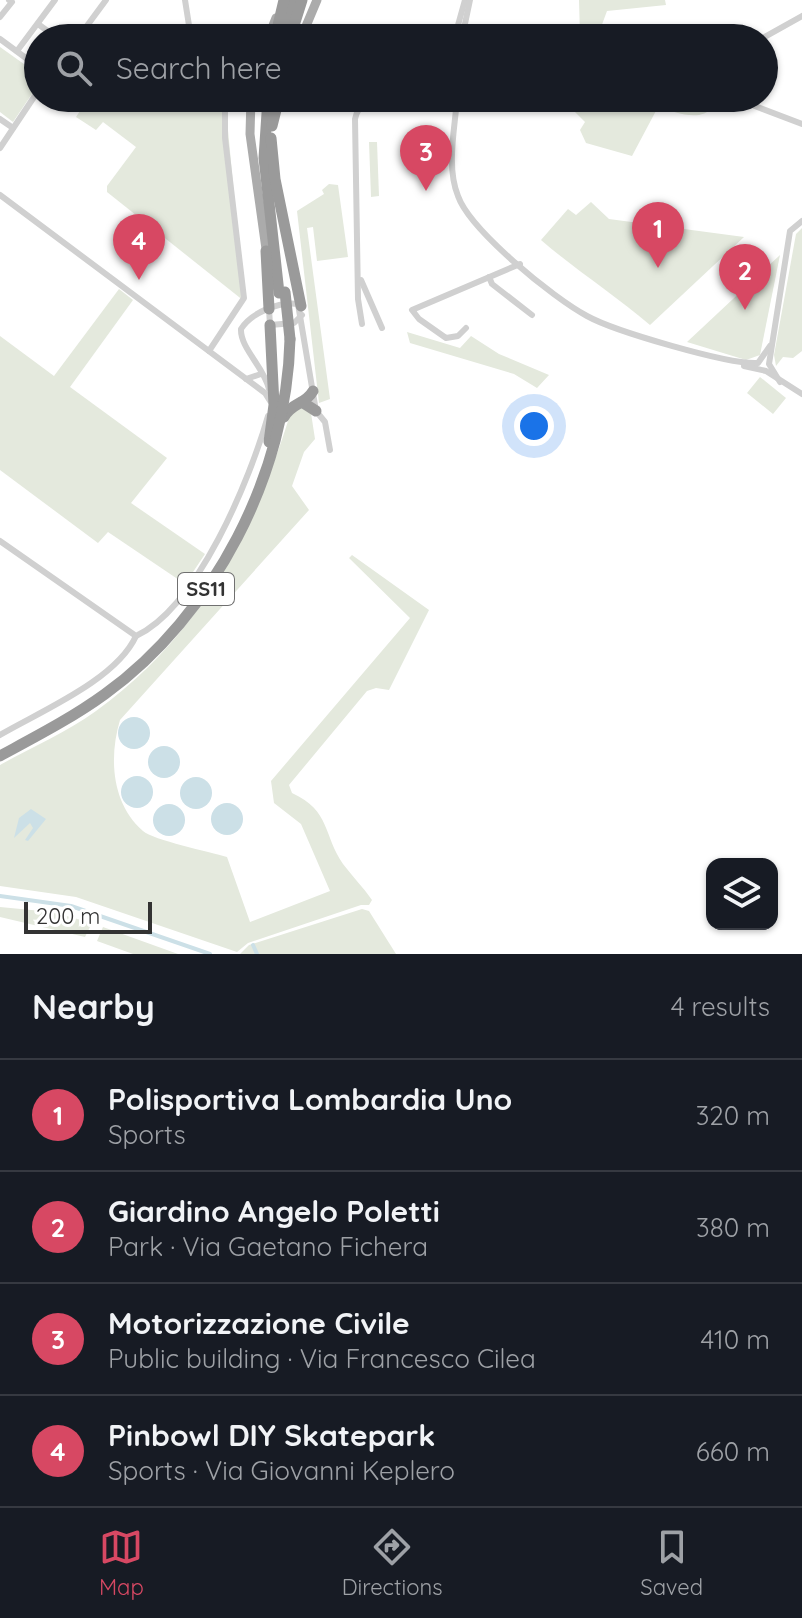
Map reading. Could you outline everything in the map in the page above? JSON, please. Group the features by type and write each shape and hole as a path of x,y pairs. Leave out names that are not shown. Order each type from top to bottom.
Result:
{"highway":[{"path":"278,24 284,0"},
{"path":"286,24 294,0"},
{"path":"294,24 302,0"},
{"name":"SS11","path":"0,756 104,695 174,631 225,557 258,487 279,428 289,371 268,112"},
{"name":"SS11","path":"274,112 264,158 282,292"},
{"path":"269,136 302,310"},
{"path":"264,158 269,309"},
{"path":"269,442 274,394 270,325"},
{"name":"SS11","path":"0,748 102,687 166,629 197,590 222,547 269,442 280,395 286,339"},
{"path":"279,428 288,410 313,391"},
{"path":"302,402 316,411"}],"main road":[{"path":"274,24 284,0"},
{"path":"307,24 317,0"},
{"path":"251,112 250,134 267,256"}],"street":[{"path":"0,17 12,2 9,0"},
{"path":"38,24 55,0"},
{"path":"88,24 106,0"},
{"path":"185,0 189,24"},
{"path":"460,24 468,0"},
{"path":"778,30 802,16"},
{"path":"0,39 24,56"},
{"path":"17,51 24,42"},
{"path":"0,148 24,112"},
{"path":"209,351 244,298 225,138 225,112"},
{"path":"358,112 359,306 362,324"},
{"path":"456,112 452,161 456,193 477,227 571,306 601,323 764,366 780,382 802,394"},
{"path":"764,112 802,124"},
{"path":"0,119 13,128"},
{"path":"0,195 258,388 270,402"},
{"path":"764,366 788,239 799,222"},
{"path":"466,328 458,336 446,338 419,319 412,310 520,264"},
{"path":"359,277 382,328"},
{"path":"489,277 492,284 532,315"},
{"path":"0,735 98,677 131,648 136,636 153,627 179,599 210,553 257,452 270,402 263,372 241,334 244,325 269,309 292,303 302,310 316,411 325,422 330,450"},
{"path":"359,306 370,303"},
{"path":"269,309 270,325"},
{"path":"293,323 302,310"},
{"path":"253,318 270,325 293,323 305,333"},
{"path":"246,379 263,372"},
{"path":"258,388 263,372"},
{"path":"0,541 136,636"}],"shaded area":[{"path":"579,0 665,0 666,5 607,11 602,24 580,24"},
{"path":"0,47 24,64 24,106 13,122 0,112"},
{"path":"79,112 226,112 244,301 107,192 107,186 136,147 103,122 96,130 76,117"},
{"path":"575,112 655,112 632,156 586,143 580,130 585,122"},
{"path":"676,112 708,112 694,115"},
{"path":"369,142 377,142 379,196 371,197"},
{"path":"329,184 338,185 348,257 317,261 313,227 307,228 330,399 319,403 297,211 324,194 322,190"},
{"path":"591,202 609,219 744,237 650,325 541,240 568,209 576,215"},
{"path":"802,228 802,351 793,358 783,357 776,366 774,355 796,234"},
{"path":"780,255 760,355 746,360 687,342"},
{"path":"119,289 133,300 70,387 167,458 131,503 205,554 185,584 108,532 98,543 0,470 0,336 54,376"},
{"path":"407,332 460,348 471,336 499,354 549,375 537,388 514,374 410,343"},
{"path":"760,377 786,398 773,414 747,393"},
{"path":"301,407 311,413 315,439 304,452 292,486 309,510 120,720 114,749 115,779 124,807 143,831 169,842 227,857 250,922 330,891 301,824 274,803 271,781 410,618 349,558 352,555 429,610 389,690 376,688 367,691 289,785 292,793 305,800 320,816 343,864 372,900 369,905 248,943 237,952 76,897 0,886 0,765 96,711 165,650 218,580 240,541 259,501 290,415"},
{"path":"134,717 145,722 150,733 145,744 134,749 123,744 118,733 123,722"},
{"path":"164,746 175,751 180,762 175,773 164,778 153,773 148,762 153,751"},
{"path":"137,776 148,781 153,792 148,803 137,808 126,803 121,792 126,781"},
{"path":"196,777 207,782 212,793 207,804 196,809 185,804 180,793 185,782"},
{"path":"227,803 238,808 243,819 238,830 227,835 216,830 211,819 216,808"},
{"path":"169,804 180,809 185,820 180,831 169,836 158,831 153,820 158,809"},
{"path":"31,809 46,819 28,841 25,840 33,828 30,823 14,838 19,818"},
{"path":"0,907 52,912 92,923 85,937 0,917"},
{"path":"362,909 369,911 396,954 240,954 249,945"},
{"path":"103,927 178,954 133,954 97,941"}],"waterway":[{"path":"0,896 71,906 210,954"},
{"path":"253,945 257,954"}],"place":[{"name":"Motorizzazione Civile","path":"426,191"},
{"name":"Polisportiva Lombardia Uno","path":"658,268"},
{"name":"Pinbowl DIY Skatepark","path":"139,280"},
{"name":"Giardino Angelo Poletti","path":"745,310"}]}
